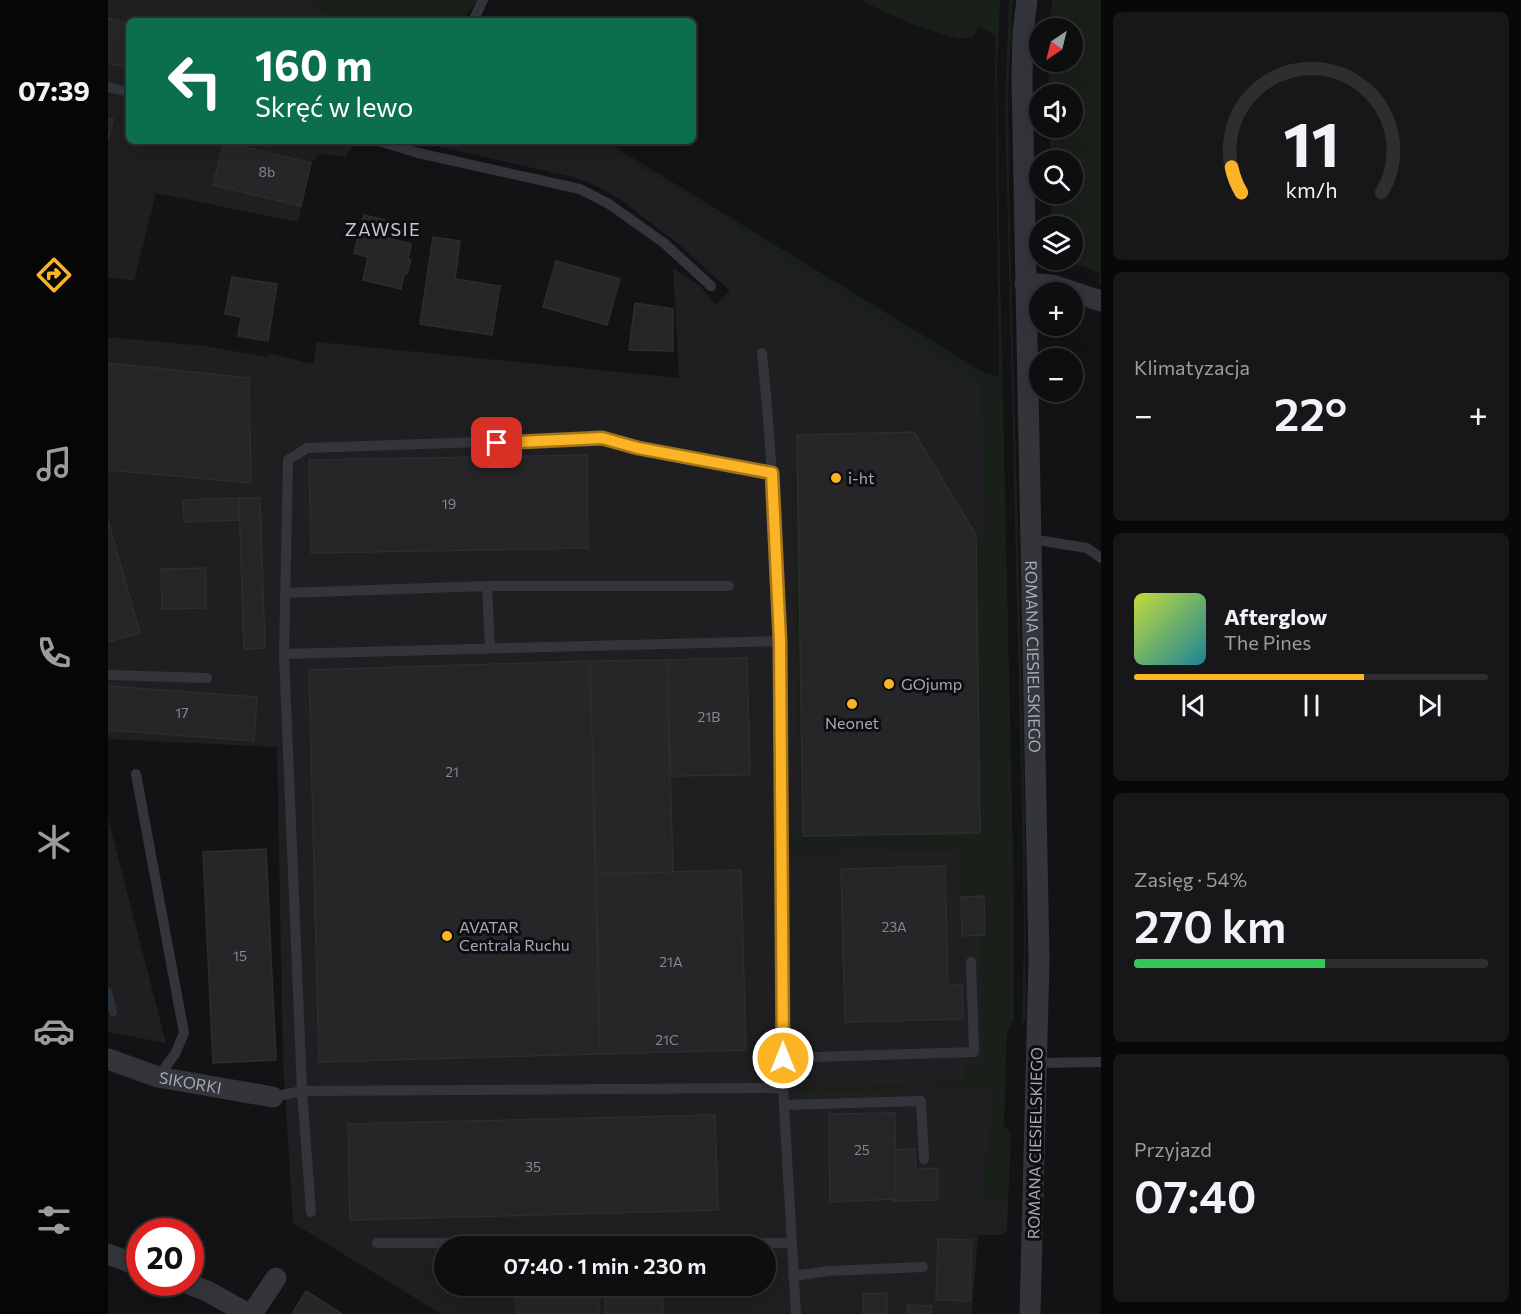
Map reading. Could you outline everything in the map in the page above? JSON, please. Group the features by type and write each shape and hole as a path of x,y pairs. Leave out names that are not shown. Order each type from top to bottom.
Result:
{"street":[{"name":"ROMANA CIESIELSKIEGO","path":"1027,0 1023,33 1022,78 1040,960 1030,1314"},
{"path":"1025,283 1052,285 1101,301"},
{"name":"SIKORKI","path":"108,1059 158,1077 273,1097"},
{"path":"108,1254 126,1261"},
{"path":"204,1290 250,1314 276,1278"}],"lane":[{"path":"475,18 483,0"},
{"path":"108,87 126,91"},
{"path":"389,144 418,153 580,189 609,204 664,243 711,286"},
{"path":"762,352 772,473 780,641 783,1088 796,1314"},
{"path":"311,1212 302,1091 284,654 288,460 307,448 602,438 638,448 772,473"},
{"path":"1031,539 1087,548 1101,558"},
{"path":"285,593 487,586 729,586"},
{"path":"487,586 490,648"},
{"path":"284,654 780,641"},
{"path":"108,675 207,678"},
{"path":"136,774 184,1033 175,1054 158,1077"},
{"path":"783,1058 974,1052 971,962"},
{"path":"1037,1063 1101,1062"},
{"path":"273,1097 302,1091 783,1088"},
{"path":"784,1105 921,1101 924,1159"},
{"path":"378,1243 791,1243"},
{"path":"793,1276 830,1270 923,1267"}],"shaded area":[{"path":"108,0 307,0 337,18 126,18 126,144 354,144 345,157 321,154 311,163 298,222 156,193 134,281 108,277"},
{"path":"307,0 478,0 464,18 337,18"},
{"path":"860,0 1000,0 997,69 998,180 1014,898 1014,1019 1007,1031 1004,1124 1011,1135 1008,1202 981,1200 995,1088 794,1093 794,1087 964,1082 965,1064 983,1064 979,935 985,935 983,896 961,897 958,851 790,854 789,838 800,838 791,475 797,475 803,836 980,833 976,535 983,535 986,529 980,383 604,144 610,144 986,374 999,376 995,35 978,26 973,37 959,39 911,24"},
{"path":"1009,0 1013,0 1008,91 1009,184 1025,817 1026,1019 1022,1025 1024,933 1022,817 1005,104"},
{"path":"1052,0 1101,0 1101,284 1098,284 1100,273 1083,267 1083,216 1051,216 1051,204 1083,204 1083,150 1050,150 1049,138 1083,138 1083,84 1049,84 1048,72 1083,72 1083,18 1050,18"},
{"path":"429,144 610,144 986,374 995,1088 982,1200 1008,1202 1007,1232 999,1235 978,1235 972,1314 441,1314 293,1223 283,1061 277,747 108,739 108,337 205,346 267,357 268,353 313,364 317,342 679,378 673,268 700,286 716,305 730,291 681,246 621,200 599,187 576,178"},
{"path":"108,818 166,1043 108,1032"}],"building":[{"path":"108,18 126,22 126,67 108,63"},
{"path":"108,118 113,119 108,141"},
{"path":"223,144 232,144 311,163 301,206 213,185"},
{"path":"364,215 389,221 385,237 411,244 408,259 411,260 407,274 404,274 401,289 363,280 368,257 354,253"},
{"path":"433,237 460,241 455,279 500,286 492,335 420,324"},
{"path":"556,261 620,279 607,325 543,307"},
{"path":"232,277 277,284 268,341 238,336 241,317 225,314"},
{"path":"635,303 673,309 673,351 629,350"},
{"path":"108,363 249,378 251,483 108,470"},
{"name":"GOjump","path":"914,432 976,535 980,833 803,836 797,435"},
{"path":"587,455 588,548 311,553 309,460"},
{"path":"239,498 240,520 184,522 183,500"},
{"path":"239,498 260,498 265,648 244,649"},
{"path":"108,521 140,633 108,642"},
{"path":"206,568 206,608 162,609 161,569"},
{"path":"747,658 750,775 670,776 667,660"},
{"path":"667,660 673,872 596,874 590,661"},
{"path":"590,661 600,1054 319,1062 309,670"},
{"path":"108,686 257,697 254,741 108,730"},
{"path":"266,849 276,1060 213,1063 203,852"},
{"path":"945,866 948,985 962,985 963,1019 845,1022 841,869"},
{"path":"741,870 746,1050 600,1054 596,874"},
{"path":"984,896 985,935 962,936 961,897"},
{"path":"895,1113 896,1199 830,1202 829,1114"},
{"path":"715,1115 718,1210 350,1220 348,1124"},
{"path":"915,1149 916,1169 938,1168 938,1200 894,1201 896,1199 896,1150"},
{"path":"938,1239 972,1240 970,1301 936,1300"},
{"path":"306,1291 342,1314 292,1314"},
{"path":"887,1293 887,1314 863,1314 863,1294"},
{"path":"516,1296 599,1296 599,1314 516,1314"},
{"path":"605,1296 663,1296 663,1314 605,1314"},
{"path":"908,1305 932,1306 931,1314 907,1314"}],"waterway":[{"path":"108,992 113,1012"}],"place":[{"name":"i-ht","path":"836,478"},
{"name":"GOjump","path":"889,684"},
{"name":"Neonet","path":"852,704"},
{"name":"AVATAR Centrala Ruchu","path":"447,936"}],"district":[{"name":"ZAWSIE","path":"383,230"}],"route":[{"path":"497,443 602,438 638,448 772,473 780,641 783,1058"}]}
